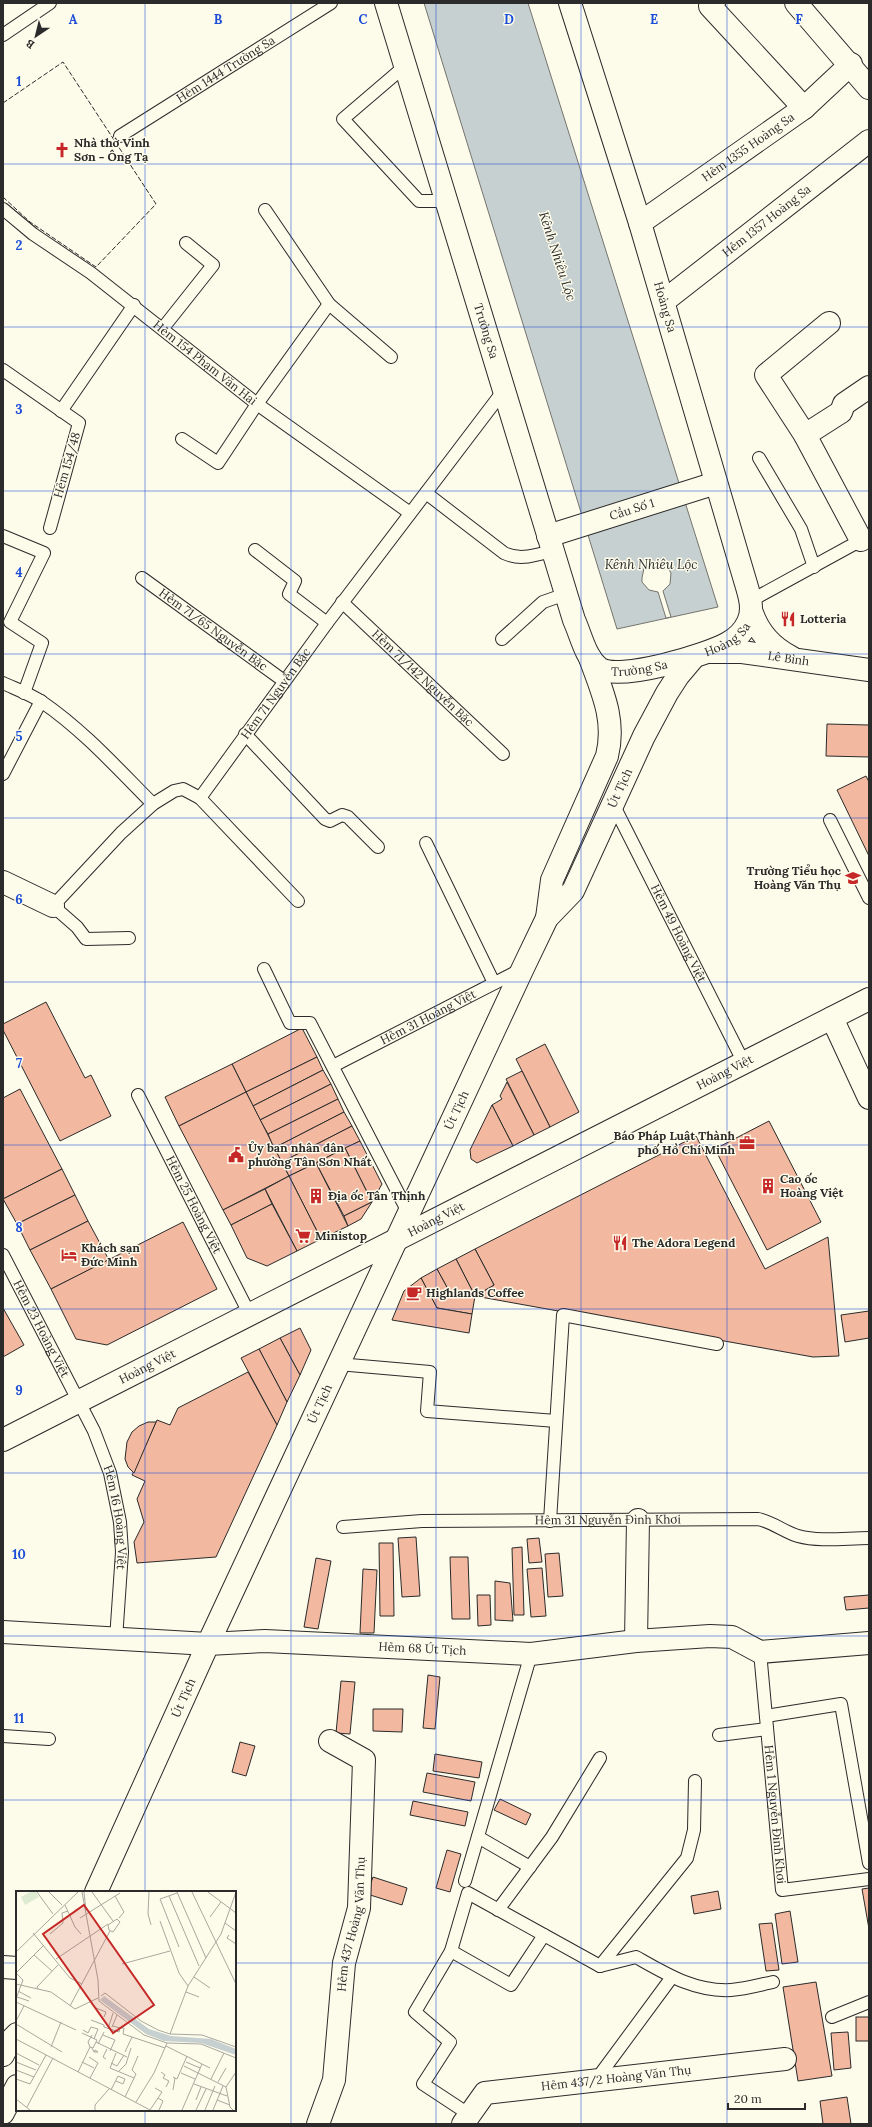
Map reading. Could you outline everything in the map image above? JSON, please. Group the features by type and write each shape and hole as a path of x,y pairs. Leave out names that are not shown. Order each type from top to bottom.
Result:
{"street":[{"name":"Trường Sa","path":"386,3 504,390 556,539 566,594 608,708 611,731 607,756"},
{"name":"Hoàng Sa","path":"570,3 664,301 744,577 751,607 765,638 781,652 794,658"},
{"path":"796,3 851,64 869,88"},
{"path":"706,4 804,108"},
{"name":"Hẻm 1355 Hoàng Sa","path":"640,223 804,108 851,64"},
{"name":"Hẻm 1357 Hoàng Sa","path":"664,301 869,141"},
{"path":"829,323 766,375 805,435 866,542"},
{"path":"805,435 841,412 844,404 869,387"},
{"name":"Cầu Số 1","path":"556,539 695,489 716,483"},
{"name":"Hoàng Sa","path":"701,655 729,642 742,633 751,607"},
{"name":"Lê Bình","path":"701,655 734,652 794,658 869,670"},
{"name":"Trường Sa","path":"590,658 600,669 619,673 701,655"},
{"name":"Út Tịch","path":"547,918 573,891 666,693 678,676 701,655"},
{"name":"Út Tịch","path":"96,1891 208,1644 547,918 552,880 607,756"},
{"path":"3,882 53,906"},
{"name":"Hoàng Việt","path":"3,1440 869,999"},
{"path":"832,1018 869,1098"},
{"path":"636,1641 638,1520"},
{"path":"3,1632 208,1644"},
{"name":"Hẻm 68 Út Tịch","path":"208,1644 264,1641 531,1654 636,1641 710,1636 732,1638 760,1652"},
{"path":"760,1652 869,1643"},
{"name":"Hẻm 437 Hoàng Văn Thụ","path":"318,2124 334,2080 344,1963 359,1908 364,1760 330,1741"},
{"path":"3,1968 16,1968"},
{"path":"3,2055 10,2041 16,2035"},
{"name":"Hẻm 437/2 Hoàng Văn Thụ","path":"467,2119 485,2093 785,2059"},
{"path":"3,2113 16,2088"}],"lane":[{"path":"3,35 50,3"},
{"name":"Hẻm 1444 Trường Sa","path":"120,136 331,3"},
{"path":"406,66 343,119 420,201 446,201"},
{"name":"Hẻm 154 Phạm Văn Hai","path":"3,209 34,234 134,305 257,404 410,513"},
{"path":"265,210 329,304 391,357"},
{"path":"163,328 213,265 186,243"},
{"path":"182,439 218,463 257,404 329,304"},
{"path":"61,411 134,305"},
{"name":"Hẻm 154/48","path":"3,370 79,423 50,528"},
{"name":"Hẻm 71 Nguyễn Bặc","path":"200,798 342,602 504,390"},
{"path":"759,458 801,530 814,567"},
{"path":"426,493 504,553 511,556 520,558 556,539"},
{"path":"3,536 44,553 10,622 42,643 24,693"},
{"path":"751,607 814,567 866,542"},
{"path":"255,550 295,581 289,594 327,623"},
{"name":"Hẻm 71/65 Nguyễn Bặc","path":"142,578 284,681"},
{"path":"502,639 543,602 566,594"},
{"name":"Hẻm 71/142 Nguyễn Bặc","path":"342,602 502,754"},
{"path":"3,683 41,701 83,734 153,804"},
{"path":"3,774 41,701"},
{"path":"245,734 325,819 330,821 342,815 348,817 378,848"},
{"path":"129,938 86,939 77,927 53,906 121,833 153,804 174,791 183,789 190,791 200,798 298,901"},
{"name":"Hẻm 49 Hoàng Việt","path":"613,804 744,1063"},
{"path":"830,820 869,898"},
{"path":"426,843 494,983"},
{"name":"Hẻm 31 Hoàng Việt","path":"333,1066 523,968"},
{"path":"264,969 290,1023 310,1023 409,1214"},
{"name":"Hẻm 25 Hoàng Việt","path":"138,1095 250,1315"},
{"name":"Hẻm 23 Hoàng Việt","path":"3,1255 79,1402"},
{"path":"550,1521 563,1315 717,1344"},
{"path":"338,1364 430,1372 427,1411 556,1421"},
{"name":"Hẻm 16 Hoàng Việt","path":"79,1402 94,1431 110,1473 120,1522 121,1581 116,1639"},
{"name":"Hẻm 31 Nguyễn Đình Khơi","path":"343,1527 422,1521 758,1519 774,1523 792,1534 806,1538 869,1538"},
{"name":"Hẻm 1 Nguyễn Đình Khơi","path":"760,1652 782,1890 869,1879"},
{"path":"467,2119 424,2084 450,2042 415,2012 451,1951 478,1837 531,1654"},
{"path":"766,1716 841,1704 869,1863"},
{"path":"719,1735 767,1730"},
{"path":"3,1736 49,1739"},
{"path":"498,1910 552,1837 600,1758"},
{"path":"600,1966 687,1858 694,1830 695,1781"},
{"path":"478,1837 530,1867"},
{"path":"466,1887 498,1910 600,1966 636,1957 672,1978 701,1989 731,1990 773,1982"},
{"path":"451,1951 511,1985 544,1935"},
{"path":"596,2080 672,1978"},
{"path":"832,2016 869,2002"}],"water":[{"name":"Kênh Nhiêu Lộc","path":"424,3 528,3 718,607 617,629"}],"pier":[{"path":"657,562 666,565 671,573 670,584 663,591 671,617 666,618 658,592 649,590 642,582 644,568"}],"building":[{"path":"827,724 869,725 869,757 826,756"},
{"path":"866,776 869,782 869,856 837,790"},
{"path":"46,1002 85,1078 91,1075 111,1116 60,1141 3,1030 3,1024"},
{"path":"302,1028 317,1057 246,1092 232,1064"},
{"path":"545,1044 579,1112 550,1127 516,1059"},
{"path":"317,1057 323,1070 253,1106 246,1092"},
{"path":"232,1064 246,1092 179,1126 165,1097"},
{"path":"323,1070 331,1084 260,1120 253,1106"},
{"path":"522,1071 550,1127 534,1135 506,1079"},
{"path":"507,1082 534,1135 513,1146 492,1105 502,1099 500,1096"},
{"path":"331,1084 338,1099 268,1134 260,1120"},
{"path":"20,1089 62,1169 3,1199 3,1098"},
{"name":"Ủy ban nhân dân phường Tân Sơn Nhất","path":"246,1092 289,1176 223,1210 179,1126"},
{"path":"338,1099 344,1112 274,1148 268,1134"},
{"path":"492,1105 513,1146 477,1163 471,1159 470,1150"},
{"path":"344,1112 352,1126 282,1162 274,1148"},
{"name":"Cao ốc Hoàng Việt","path":"769,1121 821,1222 767,1250 715,1149"},
{"path":"352,1126 360,1141 289,1176 282,1162"},
{"name":"The Adora Legend","path":"696,1136 765,1269 828,1237 839,1356 813,1357 475,1296 494,1285 475,1249"},
{"path":"360,1141 382,1184 372,1202 345,1148"},
{"path":"345,1148 372,1202 344,1216 316,1163"},
{"name":"Địa ốc Tân Thịnh","path":"316,1163 348,1226 321,1239 289,1176"},
{"path":"62,1169 75,1195 17,1224 3,1199"},
{"path":"289,1176 321,1239 297,1251 265,1189"},
{"path":"265,1189 272,1204 231,1225 223,1210"},
{"path":"75,1195 88,1221 30,1250 17,1224"},
{"path":"372,1202 361,1219 348,1226 344,1216"},
{"path":"272,1204 297,1251 267,1266 247,1258 231,1225"},
{"name":"Khách sạn Đức Minh","path":"88,1221 109,1260 51,1289 30,1250"},
{"path":"183,1222 217,1289 107,1345 76,1339 51,1289"},
{"path":"475,1249 494,1285 475,1296 456,1259"},
{"path":"456,1259 475,1296 449,1291 437,1269"},
{"path":"437,1269 449,1291 475,1296 472,1314 437,1308 421,1278"},
{"path":"421,1278 437,1308 472,1314 469,1333 392,1320 404,1291"},
{"path":"3,1308 24,1345 3,1357"},
{"path":"869,1311 869,1338 845,1342 841,1315"},
{"path":"300,1328 311,1350 300,1375 280,1338"},
{"path":"280,1338 300,1375 287,1402 259,1349"},
{"path":"259,1349 287,1402 277,1425 241,1358"},
{"path":"248,1372 277,1425 216,1557 137,1563 134,1542 144,1522 137,1499 145,1481 132,1475 157,1420 170,1425 178,1408"},
{"path":"148,1422 156,1422 134,1473 128,1467 125,1459 127,1442 132,1432 139,1426"},
{"path":"416,1537 420,1596 402,1597 398,1538"},
{"path":"539,1538 542,1562 529,1563 527,1539"},
{"path":"379,1543 393,1543 394,1616 380,1616"},
{"path":"522,1547 524,1615 514,1615 512,1548"},
{"path":"559,1553 563,1596 548,1597 545,1554"},
{"path":"450,1557 468,1557 470,1619 452,1619"},
{"path":"316,1558 331,1561 318,1629 304,1627"},
{"path":"542,1568 546,1616 531,1617 527,1569"},
{"path":"363,1569 377,1570 374,1633 360,1633"},
{"path":"495,1581 510,1583 513,1621 495,1620"},
{"path":"477,1595 490,1595 491,1625 478,1626"},
{"path":"869,1595 869,1608 846,1610 844,1597"},
{"path":"428,1675 440,1677 435,1729 423,1728"},
{"path":"341,1681 355,1682 350,1734 336,1733"},
{"path":"373,1709 403,1709 402,1732 373,1731"},
{"path":"240,1742 255,1746 246,1776 232,1772"},
{"path":"435,1754 482,1762 479,1778 433,1771"},
{"path":"427,1773 475,1782 471,1801 423,1792"},
{"path":"500,1799 531,1814 526,1825 494,1810"},
{"path":"413,1801 468,1812 465,1826 410,1815"},
{"path":"447,1850 461,1854 450,1892 436,1888"},
{"path":"373,1877 407,1888 402,1905 367,1894"},
{"path":"869,1888 869,1929 862,1889"},
{"path":"718,1891 721,1909 694,1914 691,1896"},
{"path":"790,1911 798,1962 782,1964 775,1914"},
{"path":"772,1923 779,1970 766,1971 759,1924"},
{"path":"816,1982 832,2076 798,2081 783,1987"},
{"path":"856,2017 869,2017 869,2041 856,2041"},
{"path":"848,2032 851,2068 834,2070 831,2033"},
{"path":"847,2097 851,2124 823,2124 820,2101"}],"fence":[{"path":"3,103 63,62 156,204 96,267 30,222 3,197"}],"place":[{"name":"Nhà thờ Vinh Sơn - Ông Tạ","path":"62,150"},
{"name":"Lotteria","path":"788,619"},
{"name":"Trường Tiểu học Hoàng Văn Thụ","path":"853,878"},
{"name":"Báo Pháp Luật Thành phố Hồ Chí Minh","path":"747,1143"},
{"name":"Ủy ban nhân dân phường Tân Sơn Nhất","path":"236,1155"},
{"name":"Cao ốc Hoàng Việt","path":"768,1186"},
{"name":"Địa ốc Tân Thịnh","path":"316,1196"},
{"name":"Ministop","path":"303,1236"},
{"name":"The Adora Legend","path":"620,1243"},
{"name":"Khách sạn Đức Minh","path":"69,1255"},
{"name":"Highlands Coffee","path":"414,1293"}]}
